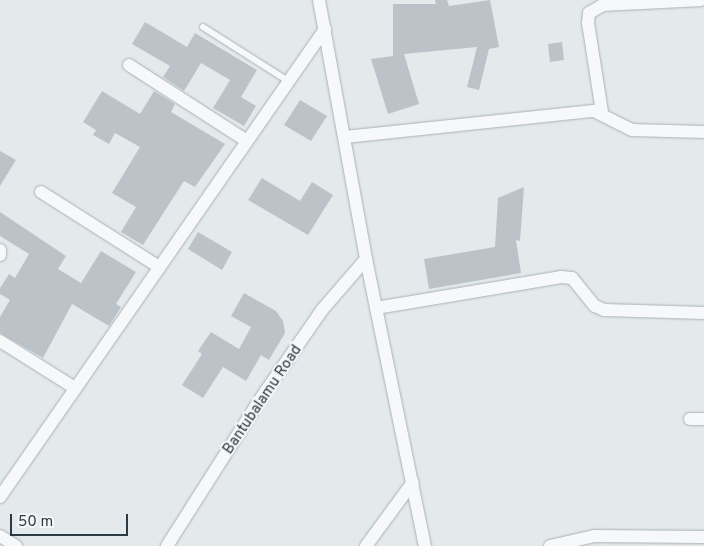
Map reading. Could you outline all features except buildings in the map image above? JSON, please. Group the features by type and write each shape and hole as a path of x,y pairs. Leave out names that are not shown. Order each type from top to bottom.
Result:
{"street":[{"path":"319,0 366,259 425,546"},
{"path":"602,112 588,23 589,13 603,5 701,0"},
{"path":"0,497 325,29"},
{"path":"129,66 247,141"},
{"path":"345,137 602,112 632,130 704,132"},
{"path":"41,192 159,267"},
{"path":"0,250 0,255"},
{"name":"Bantubalamu Road","path":"167,546 259,401 322,310 366,259"},
{"path":"376,308 561,277 572,278 595,306 604,310 704,313"},
{"path":"0,340 75,388"},
{"path":"690,419 704,419"},
{"path":"366,546 413,482"},
{"path":"0,536 16,546"},
{"path":"550,546 594,536 704,537"}],"lane":[{"path":"203,27 288,81"}]}
